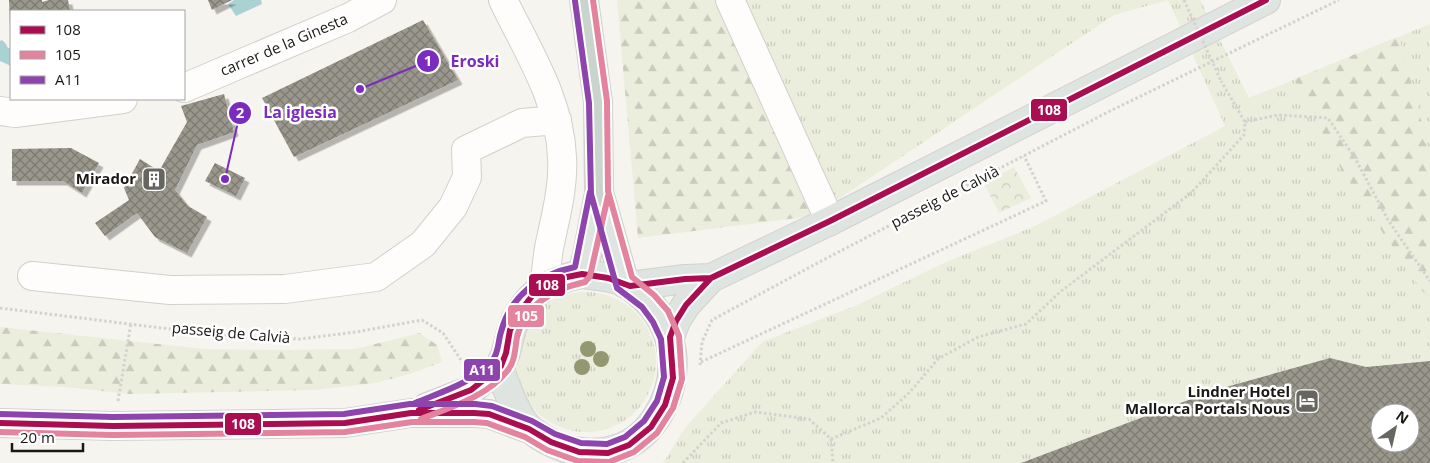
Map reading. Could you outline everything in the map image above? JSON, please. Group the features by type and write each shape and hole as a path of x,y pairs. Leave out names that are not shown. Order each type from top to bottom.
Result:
{"highway":[{"path":"584,0 598,102 599,192"}],"main road":[{"path":"670,337 676,321 686,305 711,278 1266,0"},
{"path":"582,274 599,192"},
{"path":"599,192 627,285"},
{"path":"0,423 113,426 345,423 410,414 489,414 529,429 551,442 579,452 608,458 651,427 665,405 673,378 670,337 661,318 652,307 627,285 608,278 582,274 567,277 544,286 532,296 522,309 510,330 506,353 501,366 471,390 410,414"},
{"path":"627,285 711,278"},
{"path":"501,366 512,404 529,429"}],"street":[{"name":"carrer de la Ginesta","path":"185,88 348,18 382,0"},
{"path":"503,0 550,97 557,120 562,157 560,200 549,249 544,286"},
{"path":"730,0 830,220"},
{"path":"0,111 14,113 115,100"},
{"path":"32,276 170,290 285,289 376,277 423,244 453,208 467,177 466,150 522,124 557,120"}],"path":[{"path":"831,439 880,418 910,393 938,359 978,337 1026,324 1060,292 1191,193 1244,135 1245,122 1221,81 1184,0"},
{"name":"passeig de Calvià","path":"698,371 701,362 702,342 712,320 824,259 1110,111 1339,0"},
{"path":"1245,122 1278,115 1328,118 1355,158 1388,220 1430,281"},
{"path":"701,362 1046,201 1024,156"},
{"name":"passeig de Calvià","path":"0,308 226,336 300,339 356,332 422,320 443,333 468,371 471,390"},
{"path":"118,404 131,323"},
{"path":"683,463 722,423 755,412 808,419 831,439 833,463"}],"green space":[{"path":"617,0 731,0 813,216 638,238"},
{"path":"731,0 1168,0 1114,15 813,216"},
{"path":"1168,0 1200,0 1249,98 1430,24 1430,361 1366,367 1330,358 1215,390 1021,463 663,463 684,429 762,342 857,305 946,262 1035,226 1225,126"},
{"path":"1399,36 1430,154 1430,297 1422,291 1342,171 1295,79"},
{"path":"1014,167 1031,198 999,213 984,183"},
{"path":"586,292 613,298 625,304 635,313 644,323 650,335 656,362 650,389 644,401 635,411 625,420 613,426 586,432 559,426 547,420 537,411 528,401 522,389 516,362 522,335 528,323 537,313 547,304 559,298"},
{"path":"0,327 204,349 355,349 420,333 437,345 442,362 410,374 375,383 314,390 130,394 65,387 0,384"}],"water":[{"path":"234,0 261,0 262,4 236,16 228,4"},
{"path":"2,40 10,48 10,66 0,61 0,41"}],"building":[{"path":"9,0 42,0 42,2 68,0 70,10 10,10 10,26"},
{"path":"208,0 232,0 212,10"},
{"path":"423,20 458,80 294,157 262,98"},
{"name":"Mirador","path":"224,94 234,132 197,145 175,190 188,206 207,217 187,253 155,237 137,213 105,236 95,223 129,200 124,188 140,159 159,171 187,122 181,106"},
{"path":"71,148 99,163 82,193 63,181 12,181 12,149"},
{"path":"215,163 245,178 236,196 205,181"},
{"name":"Lindner Hotel Mallorca Portals Nous","path":"1330,358 1366,367 1430,361 1430,463 1021,463 1215,390"}],"transit line":[{"name":"105","path":"0,432 113,435 345,432 412,422 474,422 487,423 525,437 547,450 578,461 609,462 634,452 657,433 673,408 682,379 679,336 668,311 654,295 632,277 608,191 607,101 593,0"},
{"name":"108","path":"0,423 113,426 345,423 411,413 474,413 489,414 529,429 551,442 579,452 608,453 629,445 651,427 665,405 673,378 670,337 676,321 686,305 711,278 830,221 1266,0"},
{"name":"A11","path":"0,414 113,417 344,414 410,404 475,404 492,406 532,421 555,434 581,443 607,444 625,437 644,421 657,401 664,377 661,339 653,322 642,307 617,288 591,194 589,103 575,1"},
{"name":"A11","path":"415,403 456,386 484,369 494,358 505,319 519,297 550,275 575,267 590,192"},
{"name":"105","path":"421,419 468,400 490,387 508,370 513,359 521,325 534,307 542,300 562,289 585,282 590,276 608,196"},
{"name":"108","path":"419,410 471,390 501,366 506,353 510,330 532,296 544,286 567,277 582,274 608,278 630,286 685,279 711,278 732,268"}],"place":[{"name":"Eroski","path":"360,89"},
{"name":"Mirador","path":"154,179"},
{"name":"La iglesia","path":"225,179"},
{"name":"Lindner Hotel Mallorca Portals Nous","path":"1307,401"}]}
